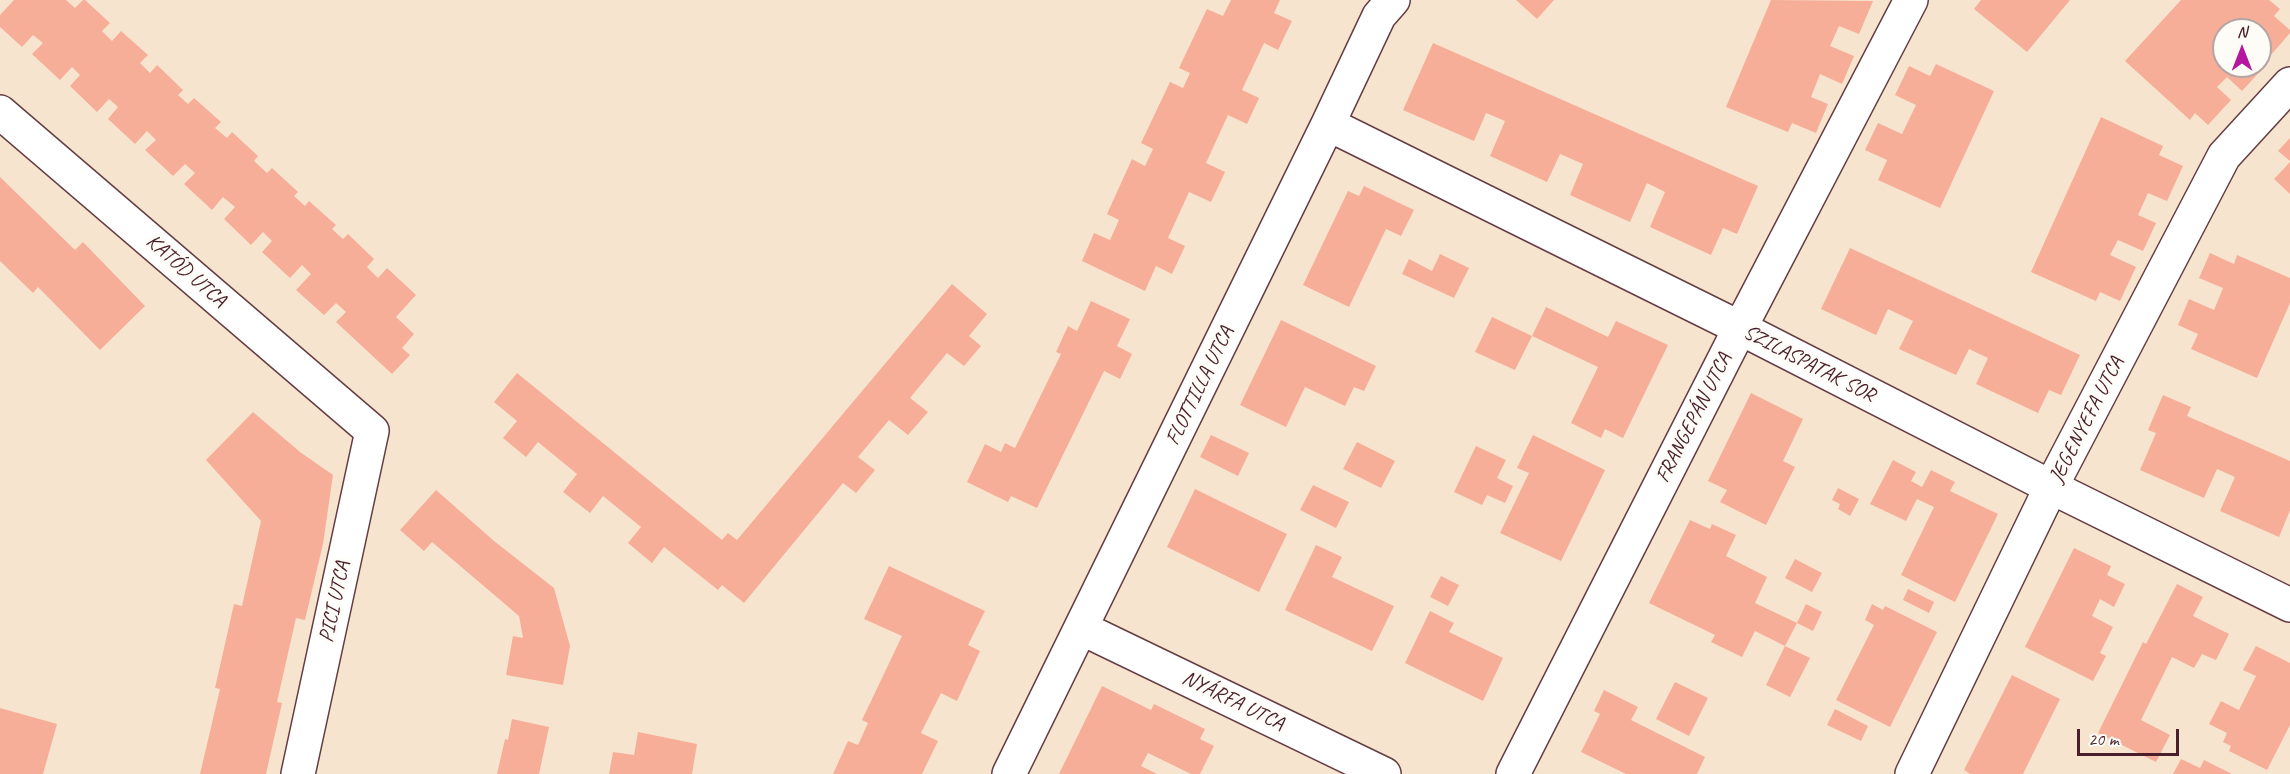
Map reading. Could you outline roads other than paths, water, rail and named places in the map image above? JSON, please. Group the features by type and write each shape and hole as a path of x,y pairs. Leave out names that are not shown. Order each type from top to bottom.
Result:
{"street":[{"name":"FLOTTILLA UTCA","path":"1009,774 1379,16 1393,0"},
{"name":"FRANGEPÁN UTCA","path":"1513,774 1740,328 1911,0"},
{"name":"JEGENYEFA UTCA","path":"1912,774 2051,487 2224,156 2290,84"},
{"name":"KATÓD UTCA","path":"0,112 372,431"},
{"name":"SZILASPATAK SOR","path":"1328,124 2290,605"},
{"name":"PICI UTCA","path":"298,774 372,431"},
{"name":"NYÁRFA UTCA","path":"1081,628 1384,774"}]}
